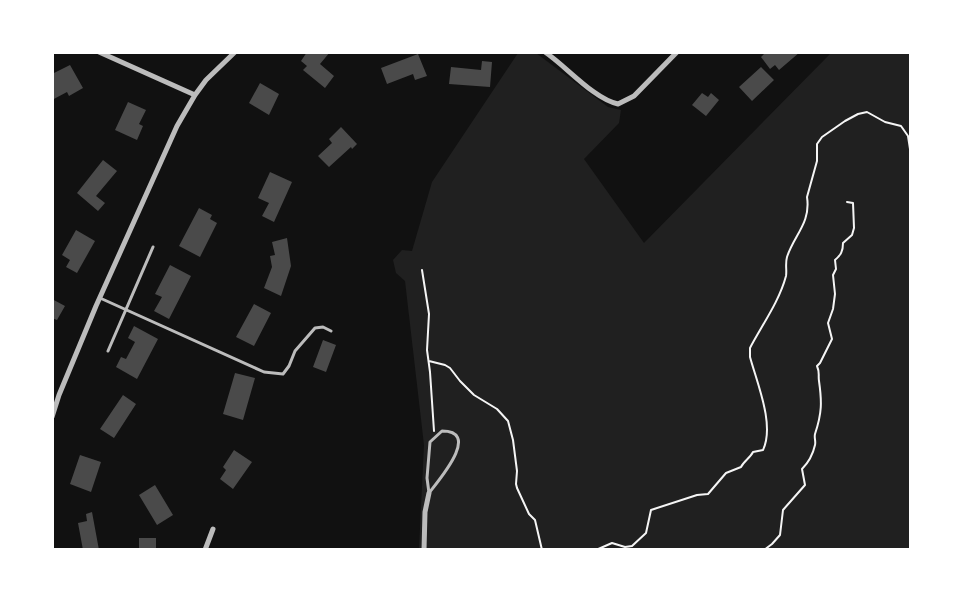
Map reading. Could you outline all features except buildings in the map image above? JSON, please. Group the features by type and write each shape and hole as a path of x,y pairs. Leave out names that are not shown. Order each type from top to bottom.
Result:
{"street":[{"path":"99,52 195,95"},
{"path":"545,52 601,98 610,103 618,104 634,96 677,52"},
{"path":"52,417 59,395 100,298 177,126 195,95 218,67 235,53"},
{"path":"424,550 429,493"},
{"path":"205,550 213,529"}],"lane":[{"path":"108,351 153,247"},
{"path":"100,298 264,372 283,374 289,366 295,351 315,328 322,327 331,331"},
{"path":"442,431 448,431 455,434 458,439 459,448 446,472 429,493 427,478 430,442 442,431"}],"path":[{"path":"596,550 612,543 625,547 632,546 646,533 651,510 697,495 708,494 726,473 741,467 753,452 763,450 766,444 767,431 765,412 750,358 750,348 782,287 786,274 786,260 791,247 806,222 807,197 817,161 817,144 822,137 845,120 867,112 885,122 900,126 908,136 910,149"},
{"path":"764,550 780,535 783,510 805,485 802,469 808,463 815,444 815,433 818,429 822,401 819,391 820,373 817,366 832,338 828,322 835,301 833,275 836,269 835,260 840,256 843,250 843,243 852,235 854,228 853,203 847,202"},
{"path":"422,270 429,314 427,350 432,390 432,428 436,436"},
{"path":"429,361 450,368 474,395 497,409 508,421 513,440 517,488 529,514 535,520 542,550"}],"shaded area":[{"path":"518,53 536,53 608,107 621,110 619,123 584,159 644,243 831,53 910,53 910,549 419,549 424,445 405,281 396,273 393,260 402,250 412,251 432,182"}]}
